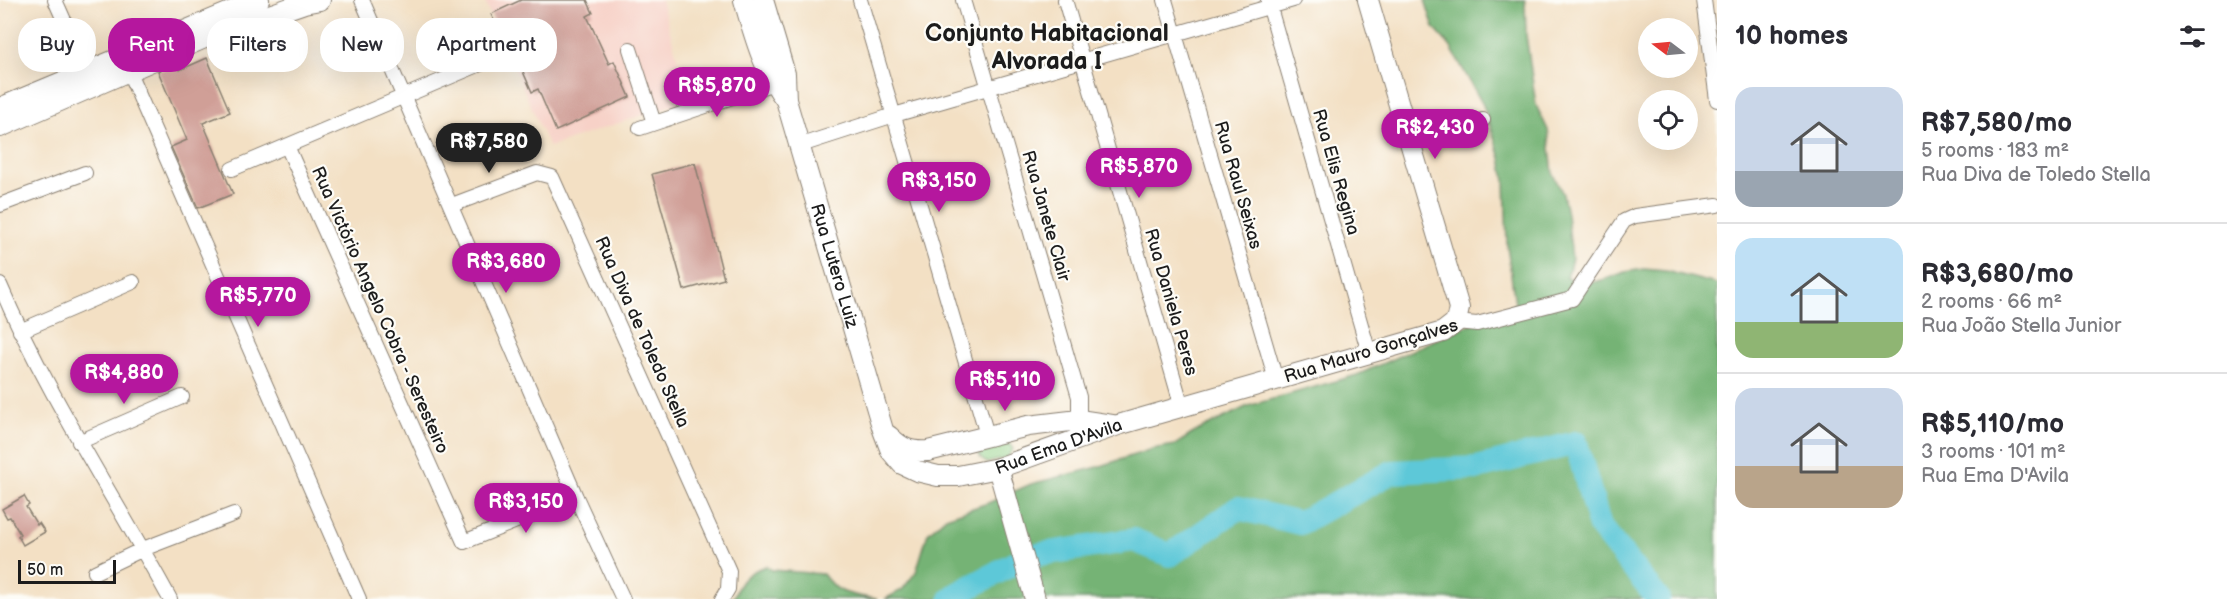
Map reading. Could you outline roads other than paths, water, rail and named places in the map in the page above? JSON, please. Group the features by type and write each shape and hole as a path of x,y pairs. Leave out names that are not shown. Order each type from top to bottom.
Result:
{"street":[{"path":"55,0 63,18"},
{"path":"96,68 259,0"},
{"path":"195,42 304,3 320,0"},
{"path":"362,0 576,497 623,599"},
{"name":"Rua Lutero Luiz","path":"744,0 752,28 779,81 801,145 883,430"},
{"name":"Rua Lutero Luiz","path":"763,0 779,81"},
{"path":"860,0 989,435"},
{"name":"Rua Janete Clair","path":"963,0 1079,397 1079,420 1069,442"},
{"name":"Rua Daniela Peres","path":"1065,0 1182,407"},
{"name":"Rua Raul Seixas","path":"1165,0 1276,380"},
{"path":"801,145 894,115 1175,34 1268,3 1293,0"},
{"path":"1368,0 1459,308 1456,322"},
{"path":"1704,0 1717,100"},
{"name":"Rua Elis Regina","path":"1268,3 1369,353"},
{"path":"630,49 654,123"},
{"path":"61,100 66,88 85,80 87,72"},
{"path":"0,108 87,72"},
{"path":"0,127 124,72"},
{"path":"129,72 359,599"},
{"path":"232,169 462,72"},
{"path":"640,128 779,81"},
{"path":"1410,142 1483,120"},
{"name":"Rua Victório Angelo Cobra - Seresteiro","path":"286,146 464,542 576,497"},
{"path":"0,205 85,173"},
{"name":"Rua Diva de Toledo Stella","path":"452,205 537,173 552,177 729,571 728,589 722,599"},
{"name":"Rua Mauro Gonçalves","path":"1118,425 1443,332 1456,322 1477,324 1572,299 1624,221 1635,216 1717,205"},
{"path":"20,331 133,282"},
{"path":"0,285 20,331 79,442 170,599"},
{"path":"79,442 182,397"},
{"name":"Rua Ema D'Avila","path":"883,430 900,447 913,452 928,451 1028,426 1079,420 1118,425"},
{"name":"Rua Ema D'Avila","path":"883,430 891,451 902,464 916,471 948,476 997,467 1118,425"},
{"path":"989,435 1011,437 1016,445 1015,457 997,467 976,464 972,456 973,447 989,435"},
{"path":"997,467 1034,596"},
{"path":"95,572 143,549 234,514"}],"waterway":[{"path":"951,599 1028,556 1134,540 1170,555 1238,508 1300,523 1392,472 1477,468 1576,443 1600,527 1658,599"}],"district":[{"name":"Conjunto Habitacional Alvorada I","path":"1047,47"}]}
